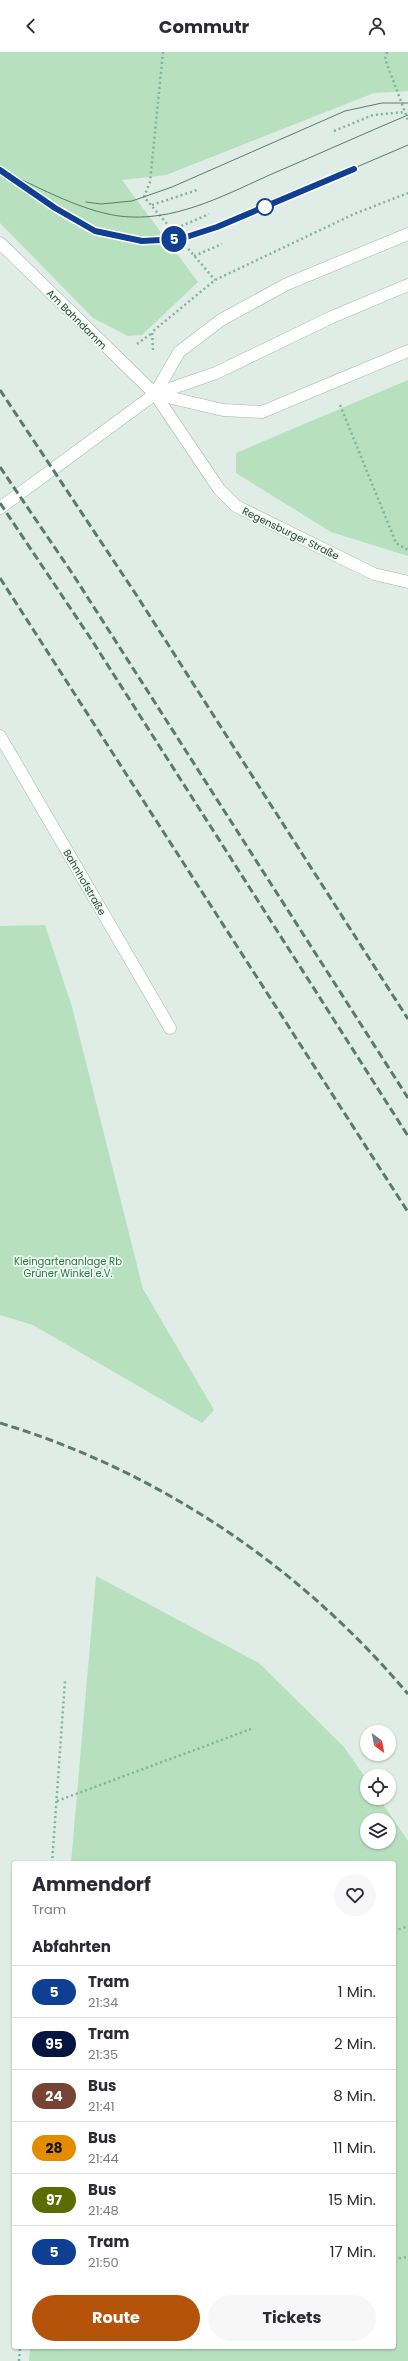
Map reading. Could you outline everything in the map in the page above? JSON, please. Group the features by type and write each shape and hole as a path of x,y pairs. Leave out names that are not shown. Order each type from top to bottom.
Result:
{"street":[{"path":"155,394 179,352 221,320 287,284 408,234"},
{"name":"Am Bahndamm","path":"0,242 155,394"},
{"path":"0,508 155,394 216,372 332,317 408,285"},
{"path":"155,394 224,410 262,412 408,351"},
{"name":"Regensburger Straße","path":"155,394 220,489 236,506 374,574 408,582"},
{"name":"Bahnhofstraße","path":"0,736 170,1028"}],"path":[{"path":"163,52 150,182 144,197 215,280 354,214 408,193"},
{"path":"387,52 385,60 408,120"},
{"path":"334,131 373,115 405,112"},
{"path":"152,205 197,190"},
{"path":"172,230 209,214"},
{"path":"194,256 222,244"},
{"path":"346,417 396,543 408,550"},
{"path":"52,1861 65,1681"},
{"path":"57,1801 251,1729"},
{"path":"396,1930 408,1926"},
{"path":"396,2259 408,2257"},
{"path":"19,2361 20,2349"}],"green space":[{"path":"0,52 408,52 408,91 374,93 166,175 122,180 198,282 142,335 128,336 93,318 0,223"},
{"path":"408,380 408,556 331,532 236,473 236,453"},
{"name":"Kleingartenanlage Rb Grüner Winkel e.V.","path":"45,925 72,1007 143,1289 214,1410 202,1423 33,1325 0,1315 0,926"},
{"path":"96,1576 259,1663 344,1747 360,1770 360,1805 384,1805 389,1813 360,1813 360,1849 396,1849 396,1823 408,1841 408,2361 29,2361 30,2349 396,2349 396,1861 71,1861"}],"tram line":[{"path":"86,202 101,204 132,201 172,187 345,111 382,103 408,103"},
{"path":"22,180 75,204 103,213 131,217 150,217 169,214 222,196 408,115"},
{"path":"0,170 55,208 95,231 142,241 180,239 217,227 408,145"},
{"name":"5","path":"0,170 55,208 95,231 142,241 180,239 217,227 354,169"}],"railway":[{"path":"0,390 137,596 408,1019"},
{"path":"0,467 72,573 408,1098"},
{"path":"0,503 91,639 408,1136"},
{"path":"0,578 408,1212"},
{"path":"0,1423 59,1443 116,1468 171,1496 224,1529 274,1565 321,1605 366,1648 408,1694"}]}
